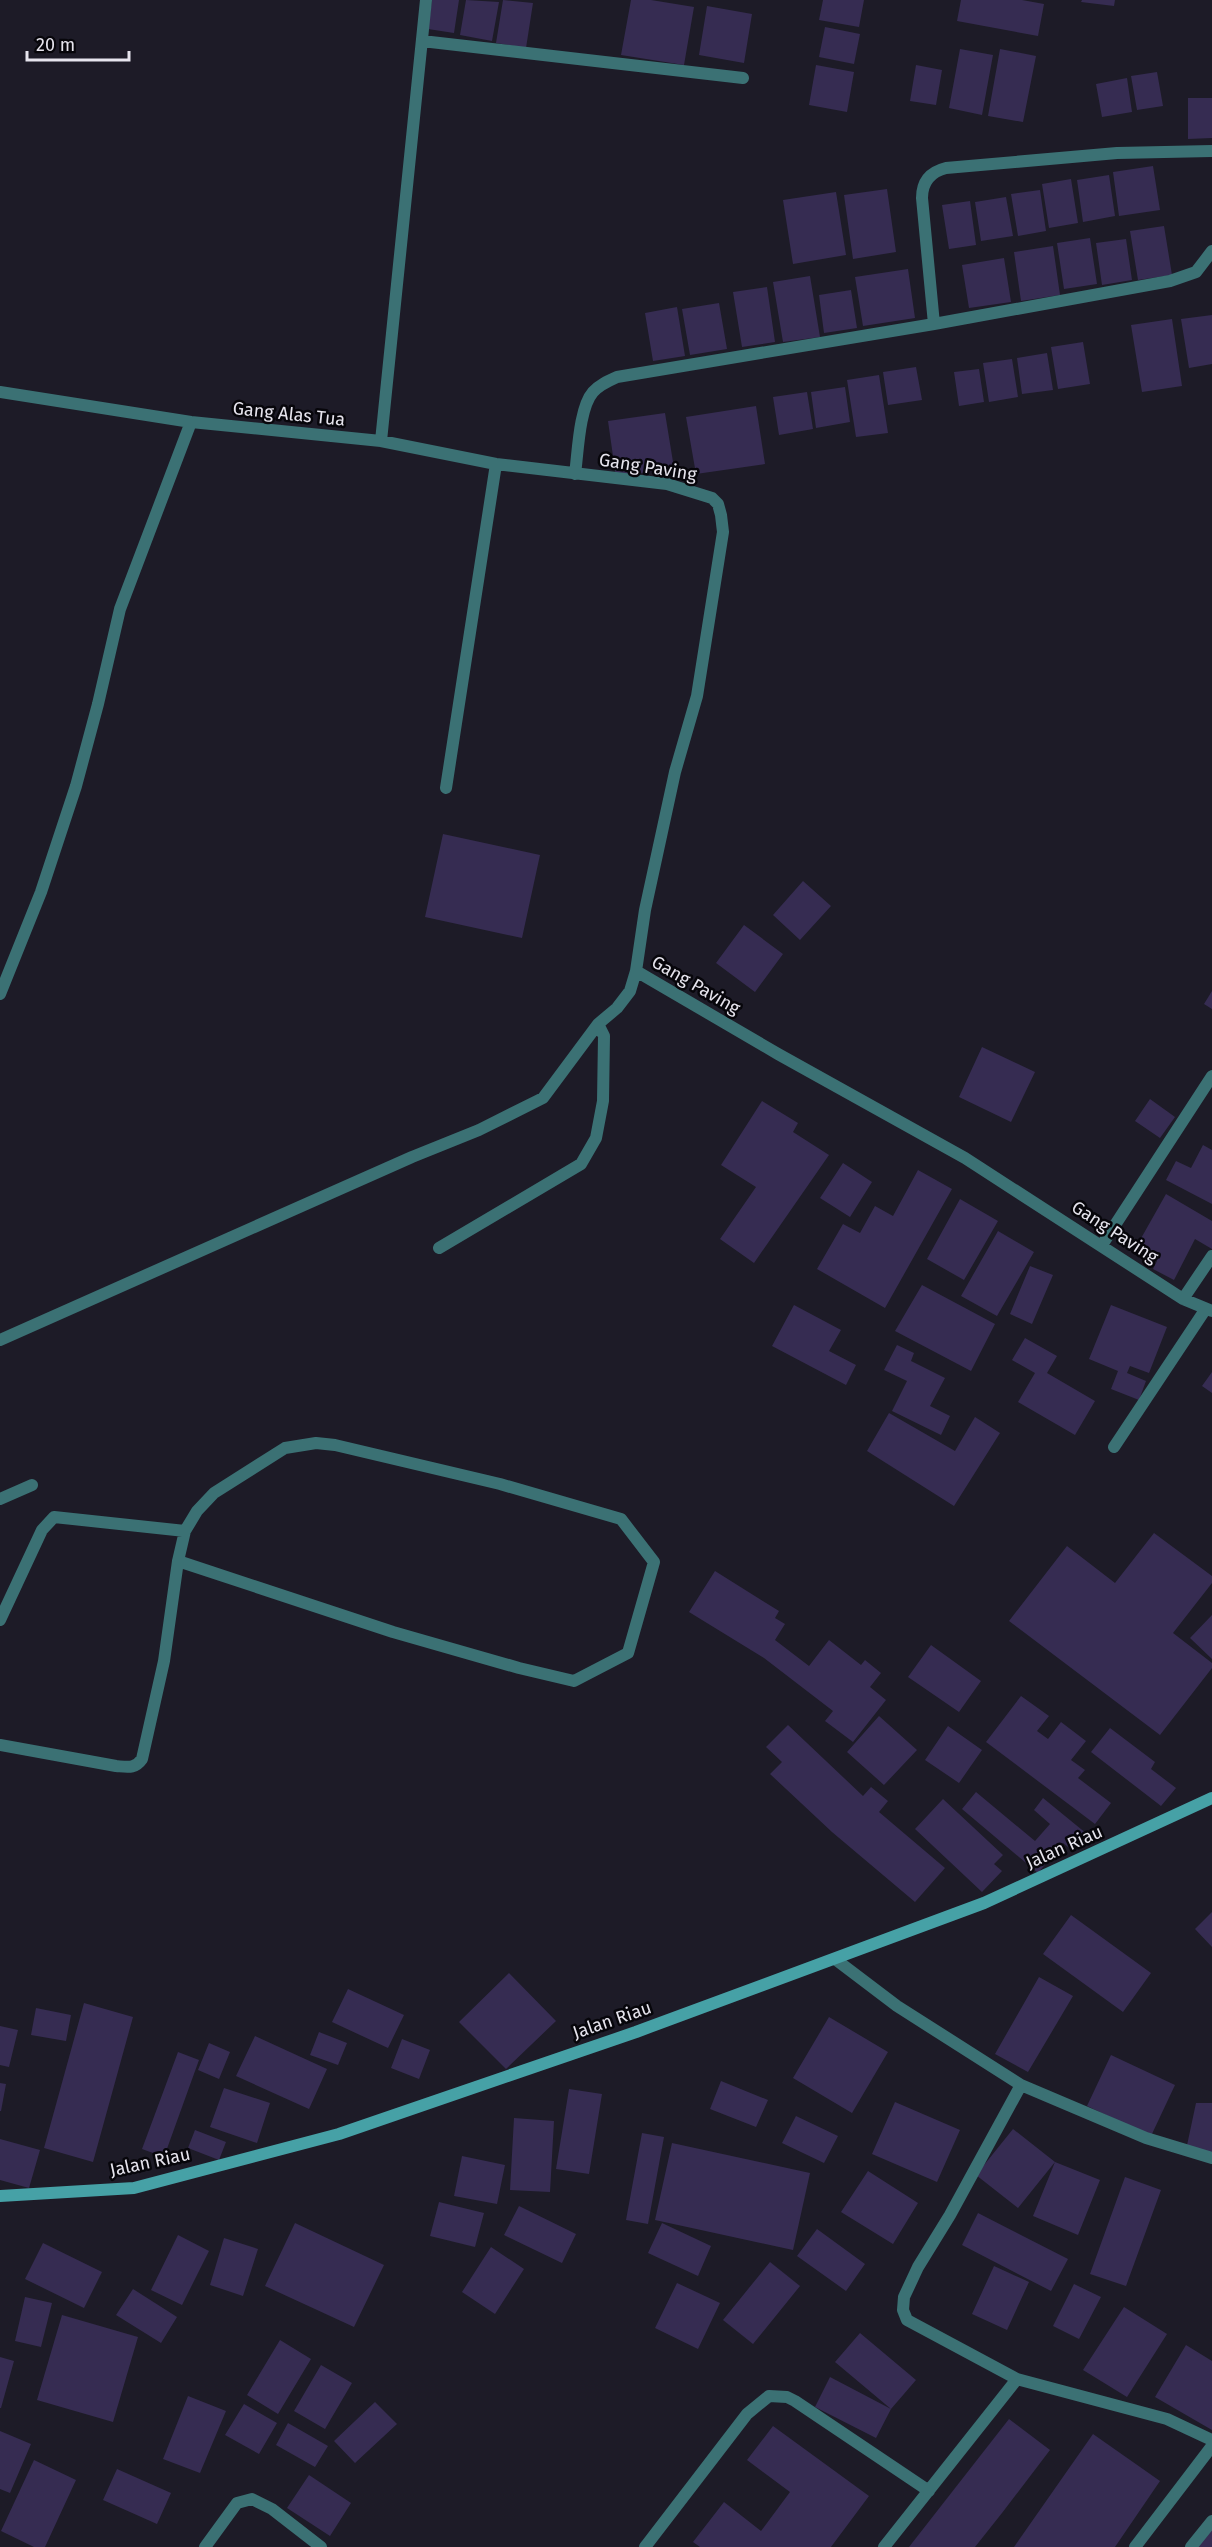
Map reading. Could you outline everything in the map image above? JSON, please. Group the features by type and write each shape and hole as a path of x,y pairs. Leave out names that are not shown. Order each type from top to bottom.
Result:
{"main road":[{"name":"Jalan Riau","path":"0,2196 134,2188 339,2134 636,2032 984,1903 1212,1798"}],"street":[{"path":"381,441 426,0"},
{"path":"422,41 742,78"},
{"path":"934,324 922,198 924,184 934,172 946,168 1071,156 1212,151"},
{"path":"575,474 583,414 592,392 607,381 657,370 934,324 1170,281 1196,272 1212,251"},
{"name":"Gang Alas Tua","path":"0,392 191,422 381,441 496,464 575,474"},
{"path":"0,994 41,892 76,786 120,609 191,422"},
{"path":"446,788 496,464"},
{"name":"Gang Paving","path":"575,474 638,480 689,490 711,498 718,504 721,515 723,532 720,556 697,696 675,772 645,910 636,971 778,1054 965,1158 1183,1299 1208,1310"},
{"path":"0,1340 412,1157 479,1130 543,1098 598,1024 617,1008 630,991 636,971"},
{"path":"439,1248 581,1164 596,1138 603,1101 604,1036 598,1024"},
{"path":"1102,1245 1212,1076"},
{"path":"1183,1299 1212,1256"},
{"path":"1114,1447 1208,1310"},
{"path":"0,1744 116,1766 131,1768 139,1763 142,1759 164,1661 178,1561 185,1531 197,1511 214,1493 285,1448 316,1443 335,1445 500,1484 621,1519 654,1562 628,1653 574,1681 519,1668 393,1632 178,1561"},
{"path":"0,1499 32,1485"},
{"path":"0,1620 42,1530 54,1518 185,1531"},
{"path":"835,1959 897,2006 1021,2085 1146,2138 1212,2158"},
{"path":"1021,2085 950,2216 918,2267 907,2290 903,2310 907,2320 1017,2379 1167,2419 1212,2440"},
{"path":"884,2547 1017,2379"},
{"path":"645,2547 747,2414 769,2396 787,2397 795,2401 928,2491"},
{"path":"1135,2547 1212,2446"},
{"path":"205,2547 237,2504 252,2499 272,2509 321,2547"},
{"path":"1191,2547 1212,2522"}],"building":[{"path":"432,0 459,0 454,33 428,29"},
{"path":"466,0 499,2 492,41 460,35"},
{"path":"503,0 533,3 526,48 496,43"},
{"path":"631,0 651,0 694,7 684,65 621,55"},
{"path":"823,0 864,0 859,27 819,20"},
{"path":"961,0 1022,0 1044,4 1038,36 957,21"},
{"path":"1082,0 1115,0 1114,6 1081,2"},
{"path":"707,6 752,14 744,63 699,55"},
{"path":"825,27 860,34 854,64 819,57"},
{"path":"960,49 993,55 982,115 949,108"},
{"path":"1000,49 1036,56 1023,122 988,116"},
{"path":"816,65 854,72 847,112 809,105"},
{"path":"916,65 942,70 936,105 910,101"},
{"path":"1157,72 1163,106 1137,110 1131,76"},
{"path":"1127,78 1132,112 1102,117 1096,84"},
{"path":"1188,98 1212,98 1212,138 1188,139"},
{"path":"1153,166 1160,210 1119,216 1113,172"},
{"path":"1109,175 1115,216 1083,222 1077,180"},
{"path":"1071,179 1078,223 1049,228 1042,184"},
{"path":"887,189 896,252 853,259 844,195"},
{"path":"1040,190 1046,231 1018,236 1011,194"},
{"path":"836,192 846,255 793,264 783,200"},
{"path":"1006,197 1013,236 981,241 975,202"},
{"path":"970,201 976,245 949,249 942,205"},
{"path":"1164,226 1172,275 1138,280 1130,231"},
{"path":"1090,238 1097,284 1064,289 1057,243"},
{"path":"1126,239 1132,280 1102,285 1096,243"},
{"path":"1053,246 1060,295 1021,301 1014,252"},
{"path":"1004,258 1011,302 969,308 962,265"},
{"path":"908,269 915,318 863,326 855,277"},
{"path":"810,276 820,337 783,342 773,282"},
{"path":"767,287 775,342 742,347 733,292"},
{"path":"851,290 857,328 824,333 819,295"},
{"path":"719,303 727,349 690,355 682,309"},
{"path":"677,307 685,356 653,361 645,313"},
{"path":"1212,315 1212,364 1189,368 1181,319"},
{"path":"1172,319 1182,386 1142,392 1131,325"},
{"path":"1083,342 1090,384 1058,389 1051,347"},
{"path":"1047,353 1053,390 1022,394 1017,358"},
{"path":"1012,359 1018,397 989,402 983,363"},
{"path":"916,367 922,400 888,405 883,372"},
{"path":"979,369 984,402 959,406 954,372"},
{"path":"879,375 888,433 856,437 847,380"},
{"path":"845,387 850,422 816,428 811,392"},
{"path":"807,392 813,429 779,435 773,397"},
{"path":"756,406 765,464 696,474 686,417"},
{"path":"665,413 674,468 616,477 608,421"},
{"path":"443,834 540,855 522,938 425,917"},
{"path":"803,881 831,906 800,940 773,915"},
{"path":"744,925 783,954 755,992 716,963"},
{"path":"1212,991 1212,1009 1204,1004"},
{"path":"982,1047 1035,1072 1011,1122 959,1097"},
{"path":"1150,1099 1175,1117 1160,1138 1135,1121"},
{"path":"762,1101 798,1123 793,1132 829,1155 754,1263 720,1239 756,1187 721,1165"},
{"path":"1203,1145 1212,1150 1212,1204 1166,1180 1176,1161 1191,1168"},
{"path":"843,1163 872,1182 850,1217 820,1198"},
{"path":"918,1170 952,1189 885,1308 817,1269 843,1224 860,1233 875,1206 893,1216"},
{"path":"1166,1194 1212,1221 1212,1249 1195,1239 1174,1280 1153,1269 1157,1261 1135,1249"},
{"path":"960,1199 998,1221 964,1280 927,1259"},
{"path":"998,1231 1034,1252 997,1316 961,1296"},
{"path":"1030,1266 1053,1275 1032,1324 1010,1314"},
{"path":"922,1285 995,1324 971,1371 895,1331"},
{"path":"794,1305 841,1330 829,1351 856,1365 846,1385 772,1346"},
{"path":"1111,1305 1167,1327 1149,1373 1130,1366 1127,1373 1146,1381 1139,1400 1111,1389 1118,1371 1089,1359"},
{"path":"1025,1338 1057,1356 1047,1373 1095,1401 1075,1435 1018,1402 1035,1373 1012,1360"},
{"path":"897,1345 914,1353 911,1361 945,1378 930,1406 950,1416 941,1435 892,1411 907,1381 884,1370"},
{"path":"1212,1372 1212,1393 1202,1386"},
{"path":"889,1413 955,1451 975,1417 1000,1433 954,1506 867,1451"},
{"path":"1154,1533 1212,1576 1212,1583 1173,1633 1212,1663 1212,1668 1160,1735 1009,1621 1067,1546 1115,1583"},
{"path":"715,1571 779,1611 775,1618 785,1624 775,1640 809,1666 829,1640 861,1665 865,1660 881,1673 870,1687 886,1700 853,1742 825,1721 833,1711 764,1658 689,1612"},
{"path":"1212,1615 1212,1659 1190,1638"},
{"path":"931,1645 981,1681 959,1712 908,1677"},
{"path":"1021,1696 1049,1716 1037,1731 1048,1739 1061,1722 1086,1741 1071,1760 1085,1770 1078,1778 1111,1803 1095,1824 986,1742"},
{"path":"879,1716 917,1750 884,1785 847,1752"},
{"path":"788,1725 863,1796 871,1787 888,1801 879,1812 945,1868 915,1902 832,1832 770,1774 782,1762 766,1747"},
{"path":"948,1726 982,1750 959,1783 925,1760"},
{"path":"1110,1728 1155,1762 1151,1769 1176,1788 1161,1806 1091,1752"},
{"path":"976,1792 1035,1841 1050,1824 1034,1810 1043,1798 1087,1834 1073,1851 1063,1843 1038,1873 962,1809"},
{"path":"943,1799 1003,1855 994,1864 1002,1871 982,1892 915,1829"},
{"path":"1212,1912 1212,1947 1195,1929"},
{"path":"1071,1915 1151,1973 1123,2012 1043,1954"},
{"path":"509,1973 556,2021 506,2069 459,2022"},
{"path":"1039,1977 1073,1996 1028,2072 995,2054"},
{"path":"348,1989 404,2015 388,2048 332,2022"},
{"path":"84,2003 133,2017 93,2162 44,2148"},
{"path":"36,2008 71,2015 66,2041 31,2035"},
{"path":"829,2017 888,2052 852,2113 793,2078"},
{"path":"0,2026 18,2030 9,2067 0,2065"},
{"path":"319,2032 347,2043 338,2065 310,2055"},
{"path":"255,2036 327,2069 309,2109 236,2076"},
{"path":"402,2039 430,2050 419,2079 391,2068"},
{"path":"209,2043 230,2052 219,2079 198,2070"},
{"path":"178,2052 199,2060 164,2157 142,2149"},
{"path":"1111,2055 1175,2085 1151,2136 1087,2106"},
{"path":"721,2081 768,2100 756,2127 710,2109"},
{"path":"0,2083 6,2084 1,2111 0,2111"},
{"path":"224,2088 270,2103 257,2143 210,2127"},
{"path":"569,2089 602,2094 589,2174 556,2169"},
{"path":"895,2102 960,2130 937,2182 872,2154"},
{"path":"1196,2103 1212,2103 1212,2155 1186,2150"},
{"path":"796,2116 838,2136 824,2163 782,2143"},
{"path":"514,2118 554,2121 550,2192 510,2190"},
{"path":"1013,2129 1055,2162 1018,2208 976,2175"},
{"path":"195,2130 226,2142 219,2160 188,2148"},
{"path":"642,2133 664,2137 648,2224 626,2220"},
{"path":"0,2139 40,2150 29,2188 0,2180"},
{"path":"672,2143 810,2173 793,2250 655,2220"},
{"path":"462,2156 505,2165 497,2204 454,2196"},
{"path":"1055,2162 1100,2180 1078,2235 1033,2216"},
{"path":"868,2171 918,2203 893,2244 841,2212"},
{"path":"1125,2177 1161,2190 1126,2286 1090,2274"},
{"path":"439,2202 484,2213 475,2247 430,2236"},
{"path":"519,2206 576,2234 562,2263 504,2235"},
{"path":"978,2213 1068,2259 1051,2291 962,2245"},
{"path":"295,2223 384,2265 354,2327 265,2286"},
{"path":"662,2223 711,2246 698,2276 648,2253"},
{"path":"817,2229 865,2264 846,2291 797,2256"},
{"path":"178,2235 209,2251 182,2305 151,2290"},
{"path":"224,2238 258,2249 243,2296 210,2285"},
{"path":"43,2243 102,2272 84,2308 25,2279"},
{"path":"491,2247 524,2269 495,2314 462,2292"},
{"path":"770,2262 800,2286 753,2344 723,2320"},
{"path":"994,2266 1029,2282 1007,2330 972,2314"},
{"path":"677,2283 720,2303 698,2349 655,2328"},
{"path":"1074,2284 1101,2297 1079,2339 1053,2326"},
{"path":"133,2289 177,2317 161,2343 116,2315"},
{"path":"25,2297 52,2303 41,2347 15,2341"},
{"path":"1124,2307 1167,2334 1127,2397 1083,2370"},
{"path":"62,2315 138,2337 113,2422 37,2400"},
{"path":"860,2333 916,2380 891,2409 835,2362"},
{"path":"280,2340 311,2359 278,2414 247,2395"},
{"path":"1186,2345 1212,2361 1212,2430 1155,2397"},
{"path":"0,2357 14,2361 1,2408 0,2408"},
{"path":"321,2365 352,2383 325,2429 294,2411"},
{"path":"830,2377 891,2409 876,2438 815,2407"},
{"path":"188,2396 226,2411 200,2473 163,2459"},
{"path":"375,2402 397,2424 355,2463 334,2441"},
{"path":"244,2404 277,2423 259,2454 225,2435"},
{"path":"1009,2419 1050,2450 1002,2513 975,2547 909,2547"},
{"path":"288,2423 328,2446 315,2467 276,2445"},
{"path":"773,2426 869,2496 831,2547 700,2547 693,2542 724,2502 761,2531 790,2492 747,2460"},
{"path":"0,2431 31,2444 10,2493 0,2489"},
{"path":"1093,2434 1160,2481 1115,2547 1014,2547"},
{"path":"34,2460 76,2480 45,2547 34,2547 1,2531"},
{"path":"117,2469 171,2493 157,2524 103,2500"},
{"path":"309,2475 351,2503 330,2536 287,2508"},
{"path":"1212,2523 1212,2547 1196,2547"}]}
